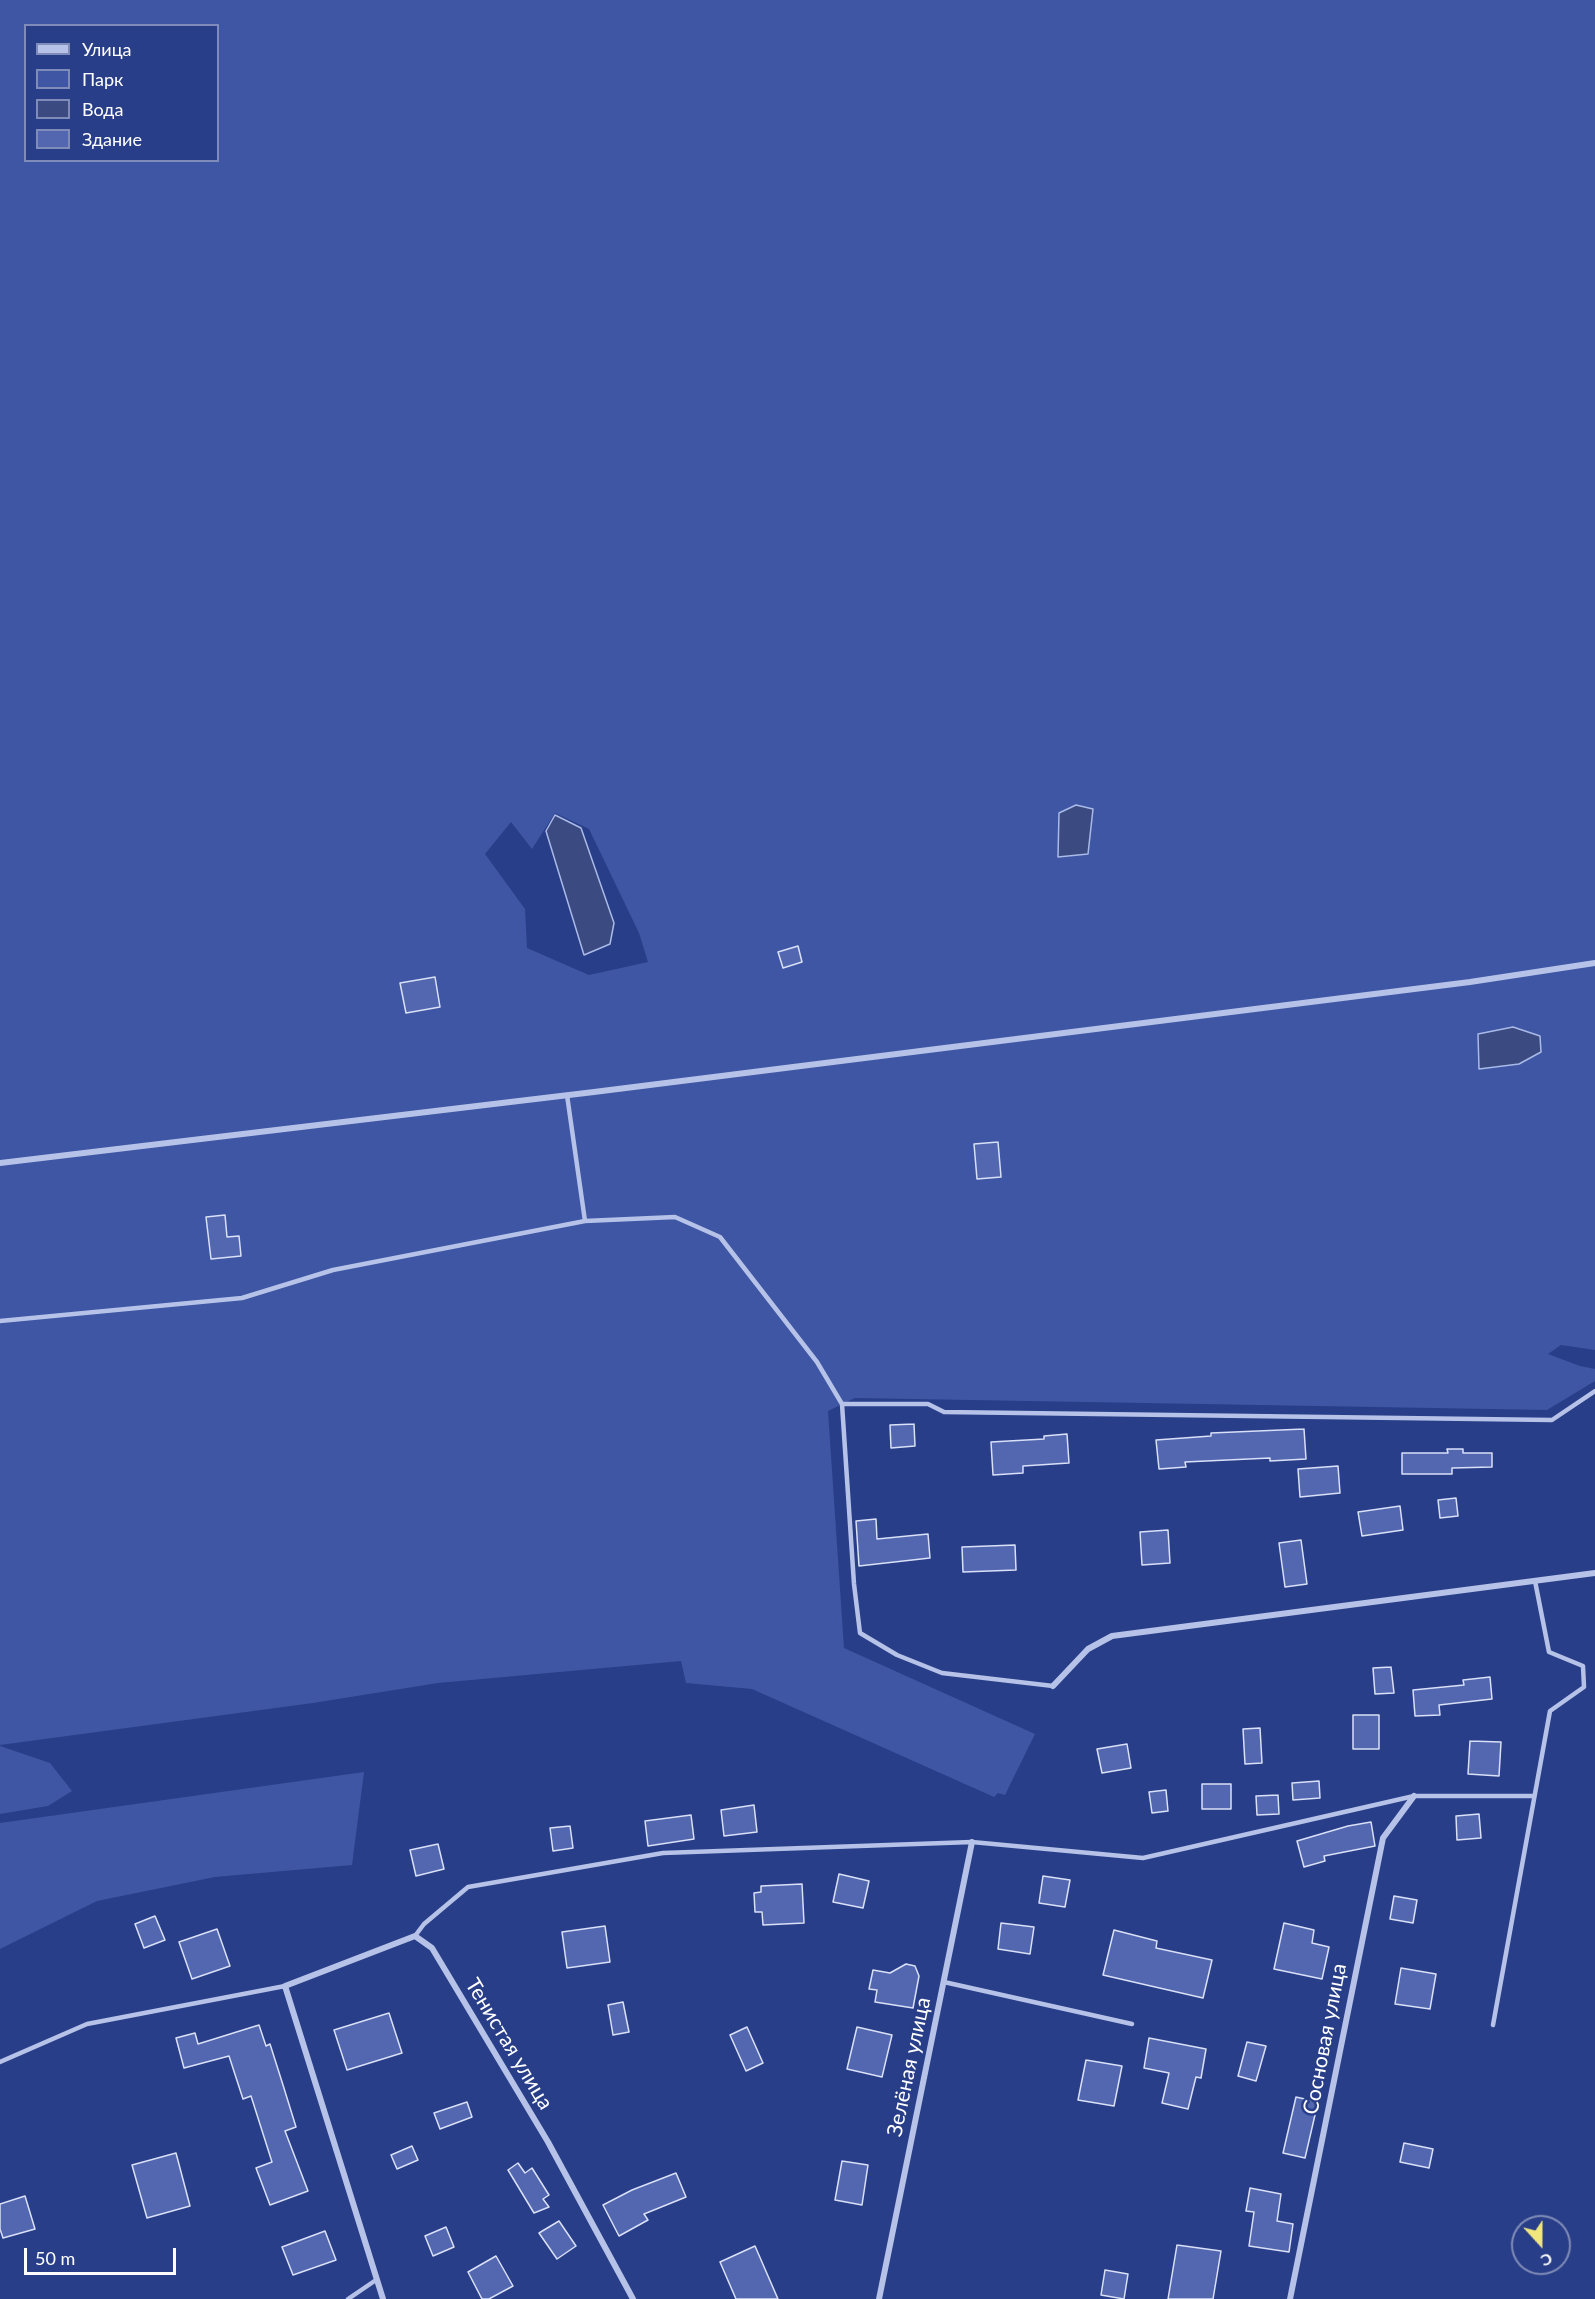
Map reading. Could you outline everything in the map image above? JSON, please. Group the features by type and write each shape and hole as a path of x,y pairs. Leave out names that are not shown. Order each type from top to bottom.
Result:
{"street":[{"path":"0,1163 567,1095 1470,982 1595,963"},
{"path":"1053,1686 1088,1649 1112,1636 1595,1574"},
{"name":"Сосновая улица","path":"1290,2299 1383,1838 1414,1796"},
{"name":"Зелёная улица","path":"879,2299 972,1842"},
{"path":"383,2299 285,1986 415,1936"},
{"name":"Тенистая улица","path":"415,1936 432,1948 439,1958 548,2142 633,2299"}],"lane":[{"path":"567,1095 585,1221"},
{"path":"0,1322 242,1298 333,1270 585,1221 675,1218 720,1237 817,1362 842,1404 853,1574 860,1633 897,1655 942,1673 1053,1686"},
{"path":"842,1404 928,1404 944,1412 1552,1420 1595,1391"},
{"path":"1493,2025 1550,1711 1584,1686 1583,1666 1549,1652 1536,1581"},
{"path":"415,1936 424,1924 468,1887 663,1853 972,1842 1143,1858 1414,1796 1534,1796"},
{"path":"944,1982 1132,2024"},
{"path":"0,2062 87,2024 285,1986"},
{"path":"348,2299 376,2280"}],"green space":[{"path":"0,0 1595,0 1595,1350 1561,1345 1548,1354 1595,1369 1595,1381 1547,1410 855,1398 828,1411 844,1648 1035,1734 1005,1795 998,1793 994,1797 752,1689 686,1683 681,1661 438,1683 313,1703 0,1745","holes":["555,813 589,829 639,933 648,962 589,975 527,948 525,909 485,854 511,822 532,849"]},
{"path":"0,1746 50,1763 72,1791 48,1806 0,1814"},
{"path":"364,1772 352,1865 215,1877 97,1901 0,1949 0,1823"}],"water":[{"path":"1076,805 1093,809 1088,854 1058,857 1059,813"},
{"path":"555,815 581,828 614,923 610,944 584,955 546,831"},
{"path":"1513,1027 1540,1036 1541,1052 1519,1064 1479,1069 1478,1034"}],"building":[{"path":"798,946 802,962 783,968 778,952"},
{"path":"435,977 440,1007 406,1013 400,983"},
{"path":"998,1142 1001,1177 977,1179 974,1144"},
{"path":"225,1215 227,1237 239,1236 241,1256 211,1259 206,1217"},
{"path":"914,1424 915,1446 891,1448 890,1425"},
{"path":"1304,1429 1306,1459 1270,1461 1270,1458 1185,1462 1186,1467 1159,1469 1156,1440 1211,1436 1211,1433"},
{"path":"1067,1434 1069,1463 1023,1466 1023,1473 993,1475 991,1442 1044,1439 1044,1436"},
{"path":"1447,1449 1463,1449 1463,1453 1492,1453 1492,1467 1452,1468 1452,1474 1402,1474 1402,1453 1448,1453"},
{"path":"1338,1466 1340,1493 1300,1497 1298,1469"},
{"path":"1456,1498 1458,1516 1440,1518 1438,1500"},
{"path":"1400,1506 1403,1530 1362,1536 1358,1512"},
{"path":"876,1519 877,1539 928,1534 930,1558 859,1566 856,1521"},
{"path":"1168,1530 1170,1563 1142,1565 1140,1532"},
{"path":"1301,1540 1307,1584 1285,1587 1279,1543"},
{"path":"1015,1545 1016,1570 963,1572 962,1547"},
{"path":"1391,1667 1394,1693 1375,1694 1373,1668"},
{"path":"1490,1677 1492,1699 1439,1705 1440,1715 1415,1716 1413,1690 1464,1685 1463,1680"},
{"path":"1353,1715 1379,1715 1379,1749 1353,1749"},
{"path":"1260,1728 1262,1763 1245,1764 1243,1729"},
{"path":"1470,1741 1501,1742 1499,1776 1468,1774"},
{"path":"1127,1744 1131,1768 1102,1773 1097,1749"},
{"path":"1319,1781 1320,1798 1293,1800 1292,1783"},
{"path":"1202,1784 1231,1784 1231,1809 1202,1809"},
{"path":"1166,1790 1168,1811 1152,1813 1149,1792"},
{"path":"1278,1795 1279,1814 1257,1815 1256,1796"},
{"path":"754,1805 757,1832 724,1836 721,1810"},
{"path":"1479,1814 1481,1838 1457,1840 1456,1816"},
{"path":"691,1815 694,1839 648,1846 645,1821"},
{"path":"1371,1822 1375,1846 1324,1856 1325,1861 1304,1867 1297,1841 1348,1826"},
{"path":"570,1826 573,1848 553,1851 550,1828"},
{"path":"438,1844 444,1869 416,1876 410,1850"},
{"path":"839,1874 869,1881 863,1908 833,1902"},
{"path":"1043,1876 1070,1880 1065,1907 1039,1903"},
{"path":"802,1884 804,1923 763,1925 762,1912 755,1912 754,1893 761,1892 761,1886"},
{"path":"1394,1896 1417,1900 1413,1923 1390,1919"},
{"path":"155,1916 165,1940 144,1948 135,1924"},
{"path":"1001,1923 1034,1927 1030,1954 998,1949"},
{"path":"1284,1923 1314,1930 1312,1943 1329,1947 1322,1979 1274,1969"},
{"path":"605,1926 610,1962 567,1968 562,1932"},
{"path":"217,1929 230,1966 192,1979 179,1942"},
{"path":"1114,1930 1157,1941 1156,1948 1212,1960 1203,1998 1103,1975"},
{"path":"906,1964 915,1966 919,1976 913,2008 875,2002 877,1990 869,1989 873,1970 890,1973"},
{"path":"1401,1968 1436,1974 1430,2009 1395,2004"},
{"path":"623,2002 629,2032 613,2035 608,2005"},
{"path":"389,2013 402,2053 347,2070 334,2030"},
{"path":"259,2025 266,2046 270,2044 296,2127 285,2131 308,2191 270,2205 256,2168 272,2162 251,2096 243,2099 229,2056 184,2068 176,2038 195,2033 198,2044"},
{"path":"747,2027 763,2063 746,2071 730,2035"},
{"path":"857,2027 892,2035 882,2077 847,2069"},
{"path":"1149,2038 1206,2049 1201,2078 1196,2077 1188,2109 1162,2103 1169,2073 1144,2068"},
{"path":"1247,2042 1266,2046 1256,2081 1238,2076"},
{"path":"1086,2060 1122,2066 1114,2106 1078,2100"},
{"path":"1296,2097 1318,2102 1305,2158 1283,2153"},
{"path":"467,2102 472,2117 440,2129 434,2113"},
{"path":"1404,2143 1433,2149 1429,2168 1400,2162"},
{"path":"412,2146 418,2160 397,2169 391,2155"},
{"path":"176,2153 190,2206 147,2218 132,2165"},
{"path":"842,2161 868,2165 862,2205 835,2200"},
{"path":"518,2163 525,2173 532,2168 549,2195 543,2199 549,2207 534,2213 508,2170"},
{"path":"676,2173 686,2197 644,2214 648,2220 619,2236 603,2205 632,2190"},
{"path":"1250,2188 1281,2194 1277,2221 1293,2224 1289,2252 1249,2246 1254,2212 1246,2211"},
{"path":"25,2196 35,2229 3,2238 0,2229 0,2204"},
{"path":"559,2221 576,2246 557,2259 539,2233"},
{"path":"446,2227 454,2247 433,2256 425,2236"},
{"path":"325,2231 336,2260 293,2275 282,2247"},
{"path":"1177,2245 1221,2251 1213,2299 1168,2299"},
{"path":"755,2246 778,2299 736,2299 720,2262"},
{"path":"496,2256 513,2286 489,2299 482,2299 468,2272"},
{"path":"1105,2270 1128,2274 1124,2299 1101,2295"}]}
